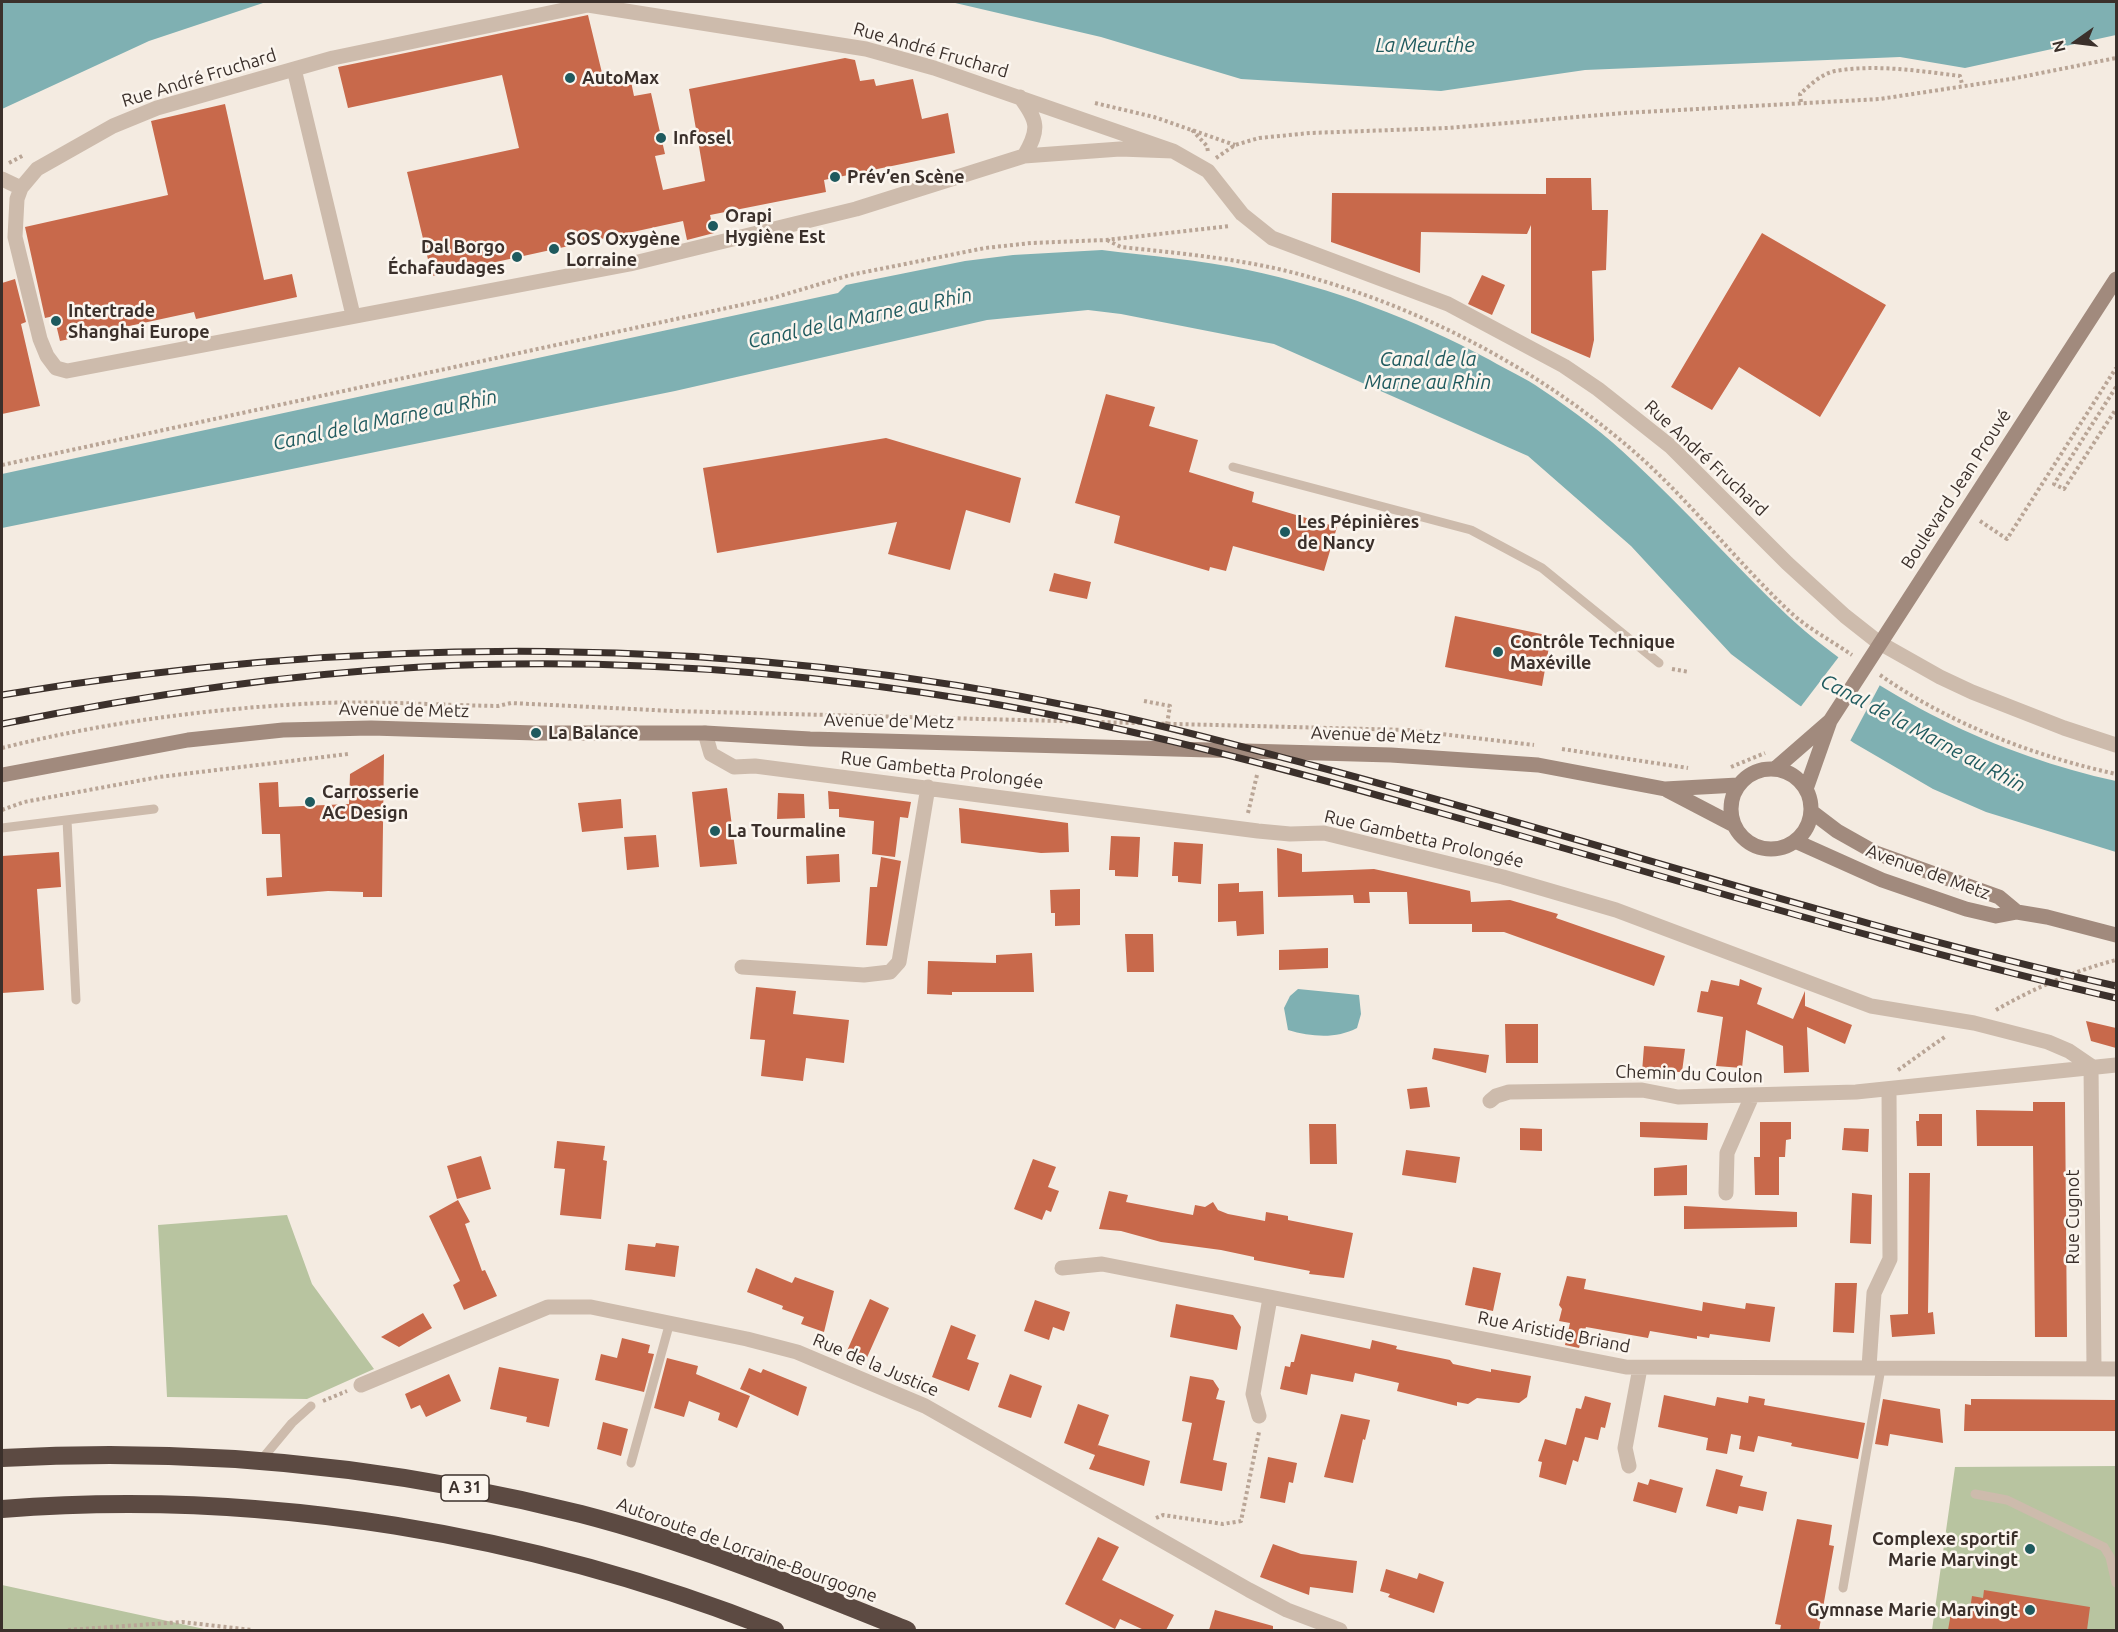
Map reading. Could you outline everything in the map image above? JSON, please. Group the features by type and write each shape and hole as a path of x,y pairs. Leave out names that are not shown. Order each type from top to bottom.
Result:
{"highway":[{"name":"Autoroute de Lorraine-Bourgogne","path":"2,1458 155,1454 262,1459 412,1477 582,1514 659,1537 771,1577 907,1630"},
{"path":"2,1509 52,1505 205,1507 357,1520 421,1529 586,1567 728,1611 776,1630"}],"main road":[{"name":"Boulevard Jean Prouvé","path":"1806,789 1830,721 2116,279"},
{"name":"Boulevard Jean Prouvé","path":"1776,768 1830,721"},
{"name":"Avenue de Metz","path":"2,775 188,740 294,730 371,728 536,733 705,733 810,740 1073,745 1471,758 1538,765 1665,789 1738,785"},
{"path":"1776,768 1799,779 1806,789 1812,812 1804,833 1795,841 1782,848 1768,849 1748,842 1734,825 1731,812 1732,798 1738,785 1748,775 1762,769 1776,768"},
{"name":"Avenue de Metz","path":"1665,789 1734,825"},
{"name":"Avenue de Metz","path":"1812,812 1837,831 1876,853 2000,897 2017,912"},
{"name":"Avenue de Metz","path":"1795,841 1882,880 1966,909 1996,916 2017,912 2116,935"}],"street":[{"name":"Rue André Fruchard","path":"1173,151 1120,149 1024,156 856,209 630,264 67,371 56,368 47,356 40,339 15,237 14,212 21,188 37,169 113,126 157,108 333,58 588,5 866,49 1020,97 1173,151 1208,171 1242,214 1272,238 1448,304 1564,366 1654,431 1787,563 1845,616 1878,642 1972,692 2064,728 2116,745"},
{"path":"294,69 353,315"},
{"path":"1020,97 1031,112 1036,127 1035,137 1024,156"},
{"path":"2,179 21,188"},
{"name":"Rue Gambetta Prolongée","path":"705,733 711,754 734,768 755,766 1258,831 1290,834 1324,833 1378,844 1616,910 1870,1006 1974,1023 2048,1042 2069,1051 2091,1066"},
{"path":"742,967 864,975 890,972 899,962 928,787"},
{"name":"Chemin du Coulon","path":"1490,1101 1509,1092 1642,1090 1678,1096 1752,1096 1889,1089 2116,1065"},
{"name":"Rue Cugnot","path":"2091,1066 2094,1368"},
{"path":"1875,1368 1874,1293 1890,1259 1889,1089"},
{"path":"1726,1193 1727,1154 1752,1096"},
{"name":"Rue Aristide Briand","path":"1062,1268 1102,1264 1640,1368 2116,1369"},
{"path":"1259,1416 1253,1394 1270,1298"},
{"name":"Rue de la Justice","path":"361,1384 548,1307 591,1307 669,1322 797,1352 925,1406 1249,1590 1287,1610 1340,1630"},
{"path":"1629,1466 1625,1448 1640,1368"}],"lane":[{"path":"1233,467 1471,530 1542,568 1661,665"},
{"path":"2,828 154,809"},
{"path":"67,820 76,1000"},
{"path":"631,1463 669,1322"},
{"path":"1843,1588 1875,1368"},
{"path":"262,1459 292,1423 311,1406"},
{"path":"1975,1494 2007,1500 2104,1546 2110,1557 2116,1583"}],"path":[{"path":"1235,145 1259,138 1310,133 1448,128 1801,102 1880,99 1962,84 2011,79 2116,58"},
{"path":"1801,102 1800,94 1817,79 1834,71 1897,69 1924,71 1960,76 1962,84"},
{"path":"2,465 773,298 850,275 985,248 1106,240 1230,226 1242,214"},
{"path":"1106,240 1121,247 1235,260 1288,272 1370,298 1447,329 1534,376 1624,443 1791,612 1856,658"},
{"path":"1980,521 2007,539 2116,368"},
{"path":"2116,387 2054,484 2064,489 2116,409"},
{"path":"1661,665 1689,672"},
{"path":"1875,671 1970,726 2068,764 2116,774"},
{"path":"673,711 1170,724 1170,706 1144,701"},
{"path":"2,748 45,737 109,727"},
{"path":"1723,770 1775,748"},
{"path":"2,810 24,802 159,777 348,754"},
{"path":"1248,813 1257,775"},
{"path":"1974,1023 2024,994 2090,967 2116,960"},
{"path":"1905,1064 1945,1036"},
{"path":"311,1406 361,1384"},
{"path":"1154,1520 1163,1515 1214,1524 1241,1521 1259,1436 1259,1416"},
{"path":"68,1630 182,1622 252,1630"}],"green space":[{"path":"287,1215 312,1284 374,1369 307,1399 167,1397 158,1225"},
{"name":"Complexe sportif Marie Marvingt","path":"2116,1466 2116,1630 1932,1630 1955,1467"},
{"path":"2,1585 209,1630 2,1630"}],"water":[{"path":"2,2 266,2 149,41 2,109"},
{"name":"La Meurthe","path":"951,2 2116,2 2116,35 1965,68 1900,57 1585,70 1441,91 1241,79 1101,37"},
{"name":"Canal de la Marne au Rhin","path":"1102,250 1248,270 1311,286 1372,306 1432,331 1529,381 1612,442 1788,616 1860,672 1942,720 1984,739 2072,770 2116,781 2116,852 1986,812 1933,789 1854,743 1731,654 1631,546 1528,456 1274,344 1121,314 1088,310 987,320 675,391 2,528 2,474 838,293 846,285 965,261 1013,255"},
{"path":"1298,989 1359,995 1361,1014 1357,1028 1341,1034 1324,1036 1288,1030 1284,1008 1290,996"}],"pier":[{"path":"1841,654 1882,681 1849,743 1799,709"}],"building":[{"path":"588,15 603,77 629,72 634,96 651,93 665,154 655,156 663,190 705,181 689,89 845,58 855,60 860,81 874,79 876,86 913,79 922,119 948,113 955,153 824,180 826,192 710,215 714,233 687,240 683,221 432,276 407,172 519,148 502,75 348,108 338,67"},
{"path":"225,104 264,280 292,274 297,297 196,319 194,312 60,341 54,316 45,318 25,227 168,195 151,121"},
{"path":"1546,178 1591,178 1592,210 1608,210 1606,270 1592,271 1594,340 1590,358 1531,333 1531,225 1527,234 1421,232 1420,273 1331,242 1332,193 1546,194"},
{"path":"1762,233 1886,305 1820,417 1739,367 1712,410 1671,387"},
{"path":"1482,275 1505,285 1492,315 1468,304"},
{"path":"15,279 26,322 21,324 40,406 2,414 2,283"},
{"path":"1106,394 1155,407 1149,426 1198,440 1189,472 1254,492 1252,502 1337,527 1324,571 1233,546 1226,571 1210,567 1209,571 1114,543 1120,516 1075,503"},
{"path":"886,438 1021,478 1010,523 966,510 950,570 888,554 897,522 717,553 703,468"},
{"path":"1054,573 1091,582 1087,599 1049,591"},
{"name":"Contrôle Technique Maxéville","path":"1455,616 1551,636 1542,686 1445,667"},
{"path":"384,754 382,897 363,897 363,892 328,891 267,896 266,878 282,877 280,834 262,834 259,783 278,782 279,807 349,804 350,774"},
{"name":"La Tourmaline","path":"727,788 737,864 700,867 692,792"},
{"path":"828,791 911,802 908,818 900,817 895,857 872,854 874,821 839,817 839,809 829,809"},
{"path":"778,793 804,794 805,818 777,819"},
{"path":"621,799 623,828 582,832 578,803"},
{"path":"959,808 1068,823 1069,852 1041,853 961,843"},
{"path":"656,835 659,867 627,870 624,837"},
{"path":"1111,836 1140,837 1138,877 1115,876 1115,870 1109,870"},
{"path":"1174,842 1203,844 1201,884 1178,882 1178,876 1172,876"},
{"path":"1277,848 1302,854 1302,872 1374,869 1470,891 1471,902 1510,900 1558,914 1556,918 1665,956 1654,986 1504,932 1472,932 1472,924 1409,924 1407,892 1369,892 1370,903 1354,903 1353,895 1278,897"},
{"path":"59,852 61,887 37,889 44,990 2,993 2,856"},
{"path":"839,854 840,882 807,884 806,856"},
{"path":"881,857 901,861 891,923 887,946 866,945 870,887 877,887"},
{"path":"1239,883 1239,892 1263,891 1264,934 1237,936 1236,921 1218,922 1218,884"},
{"path":"1080,889 1080,925 1055,926 1055,913 1051,913 1050,890"},
{"path":"1125,934 1153,934 1154,972 1127,972"},
{"path":"1328,948 1328,968 1279,970 1279,950"},
{"path":"1032,953 1034,992 927,994 928,961 996,963 996,955"},
{"path":"1740,979 1762,988 1757,1004 1793,1019 1805,991 1805,1006 1852,1025 1845,1044 1807,1027 1809,1072 1784,1073 1783,1046 1746,1030 1742,1068 1716,1066 1723,1017 1697,1012 1701,991 1708,992 1711,980 1739,986"},
{"path":"756,987 796,991 793,1014 849,1020 844,1063 806,1058 803,1081 761,1076 765,1040 750,1039"},
{"path":"2086,1021 2116,1028 2116,1048 2091,1041"},
{"path":"1505,1024 1538,1024 1538,1063 1506,1063"},
{"path":"1644,1046 1685,1049 1682,1072 1642,1072"},
{"path":"1434,1048 1489,1055 1486,1073 1432,1059"},
{"path":"1427,1087 1430,1107 1410,1109 1407,1089"},
{"path":"2033,1102 2065,1102 2067,1337 2035,1337 2033,1146 1977,1146 1976,1110 2033,1111"},
{"path":"1919,1114 1942,1114 1942,1146 1917,1146 1916,1121 1919,1121"},
{"path":"1640,1122 1708,1123 1707,1140 1640,1137"},
{"path":"1760,1122 1791,1122 1791,1139 1786,1140 1785,1157 1779,1157 1779,1195 1755,1195 1754,1157 1760,1157"},
{"path":"1309,1124 1336,1124 1337,1164 1310,1164"},
{"path":"1520,1128 1542,1129 1542,1151 1520,1150"},
{"path":"1844,1128 1869,1129 1868,1152 1842,1150"},
{"path":"557,1141 605,1146 603,1160 607,1161 601,1219 560,1215 565,1169 554,1168"},
{"path":"1406,1150 1460,1157 1456,1183 1402,1175"},
{"path":"481,1156 491,1189 457,1199 447,1166"},
{"path":"1033,1159 1056,1167 1048,1187 1059,1191 1051,1212 1046,1210 1042,1220 1014,1209"},
{"path":"1687,1165 1687,1195 1654,1196 1654,1168"},
{"path":"1909,1173 1930,1173 1928,1313 1933,1312 1935,1334 1892,1337 1890,1315 1908,1314"},
{"path":"1109,1191 1128,1195 1126,1202 1193,1215 1195,1205 1205,1207 1213,1202 1218,1210 1228,1214 1265,1221 1266,1212 1288,1216 1288,1220 1353,1233 1344,1278 1309,1274 1310,1271 1254,1260 1254,1257 1221,1250 1161,1242 1121,1231 1099,1229"},
{"path":"1852,1193 1872,1195 1871,1244 1850,1243"},
{"path":"458,1200 470,1222 465,1224 482,1271 485,1270 497,1296 464,1310 453,1285 460,1281 429,1216"},
{"path":"1684,1206 1797,1212 1797,1227 1684,1229"},
{"path":"656,1243 679,1246 675,1277 625,1270 628,1244 655,1247"},
{"path":"1473,1267 1501,1273 1493,1311 1465,1305"},
{"path":"756,1268 792,1283 795,1277 834,1291 824,1332 801,1324 804,1317 782,1309 783,1306 747,1292"},
{"path":"1567,1276 1586,1279 1584,1289 1702,1311 1703,1302 1745,1309 1746,1303 1775,1307 1770,1342 1710,1334 1709,1338 1697,1336 1697,1339 1650,1331 1648,1338 1586,1327 1579,1348 1565,1345 1570,1323 1559,1321 1562,1309 1559,1305"},
{"path":"1835,1283 1857,1283 1854,1333 1833,1332"},
{"path":"870,1299 889,1308 865,1362 846,1353"},
{"path":"1035,1300 1070,1312 1064,1331 1053,1327 1049,1340 1024,1331"},
{"path":"1176,1304 1233,1315 1241,1327 1237,1350 1170,1337"},
{"path":"423,1313 432,1328 399,1347 381,1337"},
{"path":"951,1325 976,1335 967,1359 979,1363 969,1391 932,1377"},
{"path":"1301,1334 1370,1349 1372,1340 1397,1346 1396,1349 1450,1360 1453,1364 1491,1372 1491,1369 1531,1376 1527,1397 1519,1403 1477,1398 1468,1404 1457,1402 1457,1406 1397,1391 1399,1383 1355,1373 1353,1382 1311,1374 1307,1395 1280,1389 1285,1366 1290,1367 1291,1362 1294,1362"},
{"path":"622,1338 650,1345 648,1353 654,1354 644,1392 595,1380 601,1354 617,1358"},
{"path":"667,1358 698,1366 696,1374 750,1396 737,1428 718,1420 720,1413 689,1401 684,1417 654,1408"},
{"path":"499,1367 559,1379 549,1427 526,1422 527,1417 490,1409"},
{"path":"749,1368 761,1373 763,1369 807,1387 798,1416 740,1389"},
{"path":"449,1374 461,1401 426,1417 420,1405 411,1409 405,1394"},
{"path":"1010,1374 1042,1386 1031,1418 998,1407"},
{"path":"1190,1376 1213,1380 1219,1389 1216,1399 1225,1401 1213,1460 1227,1463 1222,1491 1180,1483 1192,1423 1182,1421"},
{"path":"1664,1395 1715,1406 1717,1397 1748,1403 1749,1396 1765,1399 1764,1405 1865,1423 1858,1459 1791,1446 1792,1443 1758,1436 1754,1452 1739,1449 1741,1436 1731,1434 1727,1454 1706,1450 1708,1438 1658,1427"},
{"path":"1585,1396 1611,1403 1605,1428 1601,1427 1598,1440 1585,1437 1578,1462 1573,1460 1566,1485 1539,1477 1542,1462 1538,1461 1545,1439 1566,1445 1576,1408 1581,1409"},
{"path":"1883,1399 1940,1409 1943,1443 1890,1434 1888,1446 1875,1444"},
{"path":"1971,1399 2116,1400 2116,1431 1964,1431 1965,1404 1971,1405"},
{"path":"1078,1404 1109,1415 1098,1445 1150,1461 1144,1486 1089,1469 1095,1455 1064,1443"},
{"path":"1341,1414 1370,1420 1365,1440 1363,1439 1353,1483 1324,1477"},
{"path":"603,1422 628,1429 621,1456 597,1449"},
{"path":"1268,1457 1297,1463 1293,1483 1289,1482 1285,1503 1260,1498"},
{"path":"1716,1469 1743,1476 1740,1486 1767,1492 1763,1511 1739,1506 1737,1514 1706,1506"},
{"path":"1650,1479 1683,1488 1676,1513 1633,1501 1638,1482 1648,1485"},
{"path":"1797,1519 1832,1525 1829,1545 1834,1546 1819,1630 1780,1630 1781,1625 1775,1624"},
{"path":"1098,1537 1119,1547 1102,1580 1174,1615 1166,1630 1144,1630 1120,1619 1115,1629 1065,1604"},
{"path":"1273,1544 1301,1554 1357,1561 1353,1593 1310,1587 1309,1595 1260,1577"},
{"path":"1386,1569 1417,1579 1419,1573 1444,1582 1434,1613 1388,1597 1390,1594 1380,1591"},
{"name":"Gymnase Marie Marvingt","path":"1984,1590 2090,1607 2087,1630 1948,1630 1951,1613 1969,1616 1972,1596 1983,1598"},
{"path":"1215,1610 1273,1626 1273,1630 1209,1630"}],"railway":[{"path":"2,695 137,675 274,661 410,653 547,652 683,656 820,667 955,685 1090,710 1201,736 1412,792 1914,936 2116,986"},
{"path":"2,724 106,704 262,681 421,667 491,664 703,669 913,691 1039,712 1261,764 1371,793 1856,932 2116,998"}],"place":[{"name":"AutoMax","path":"570,78"},
{"name":"Infosel","path":"661,138"},
{"name":"Prév’en Scène","path":"835,177"},
{"name":"Orapi Hygiène Est","path":"713,226"},
{"name":"SOS Oxygène Lorraine","path":"554,249"},
{"name":"Dal Borgo Échafaudages","path":"517,257"},
{"name":"Intertrade Shanghai Europe","path":"56,321"},
{"name":"Les Pépinières de Nancy","path":"1285,532"},
{"name":"Contrôle Technique Maxéville","path":"1498,652"},
{"name":"La Balance","path":"536,733"},
{"name":"Carrosserie AC Design","path":"310,802"},
{"name":"La Tourmaline","path":"715,831"},
{"name":"Complexe sportif Marie Marvingt","path":"2030,1549"},
{"name":"Gymnase Marie Marvingt","path":"2030,1610"}]}
